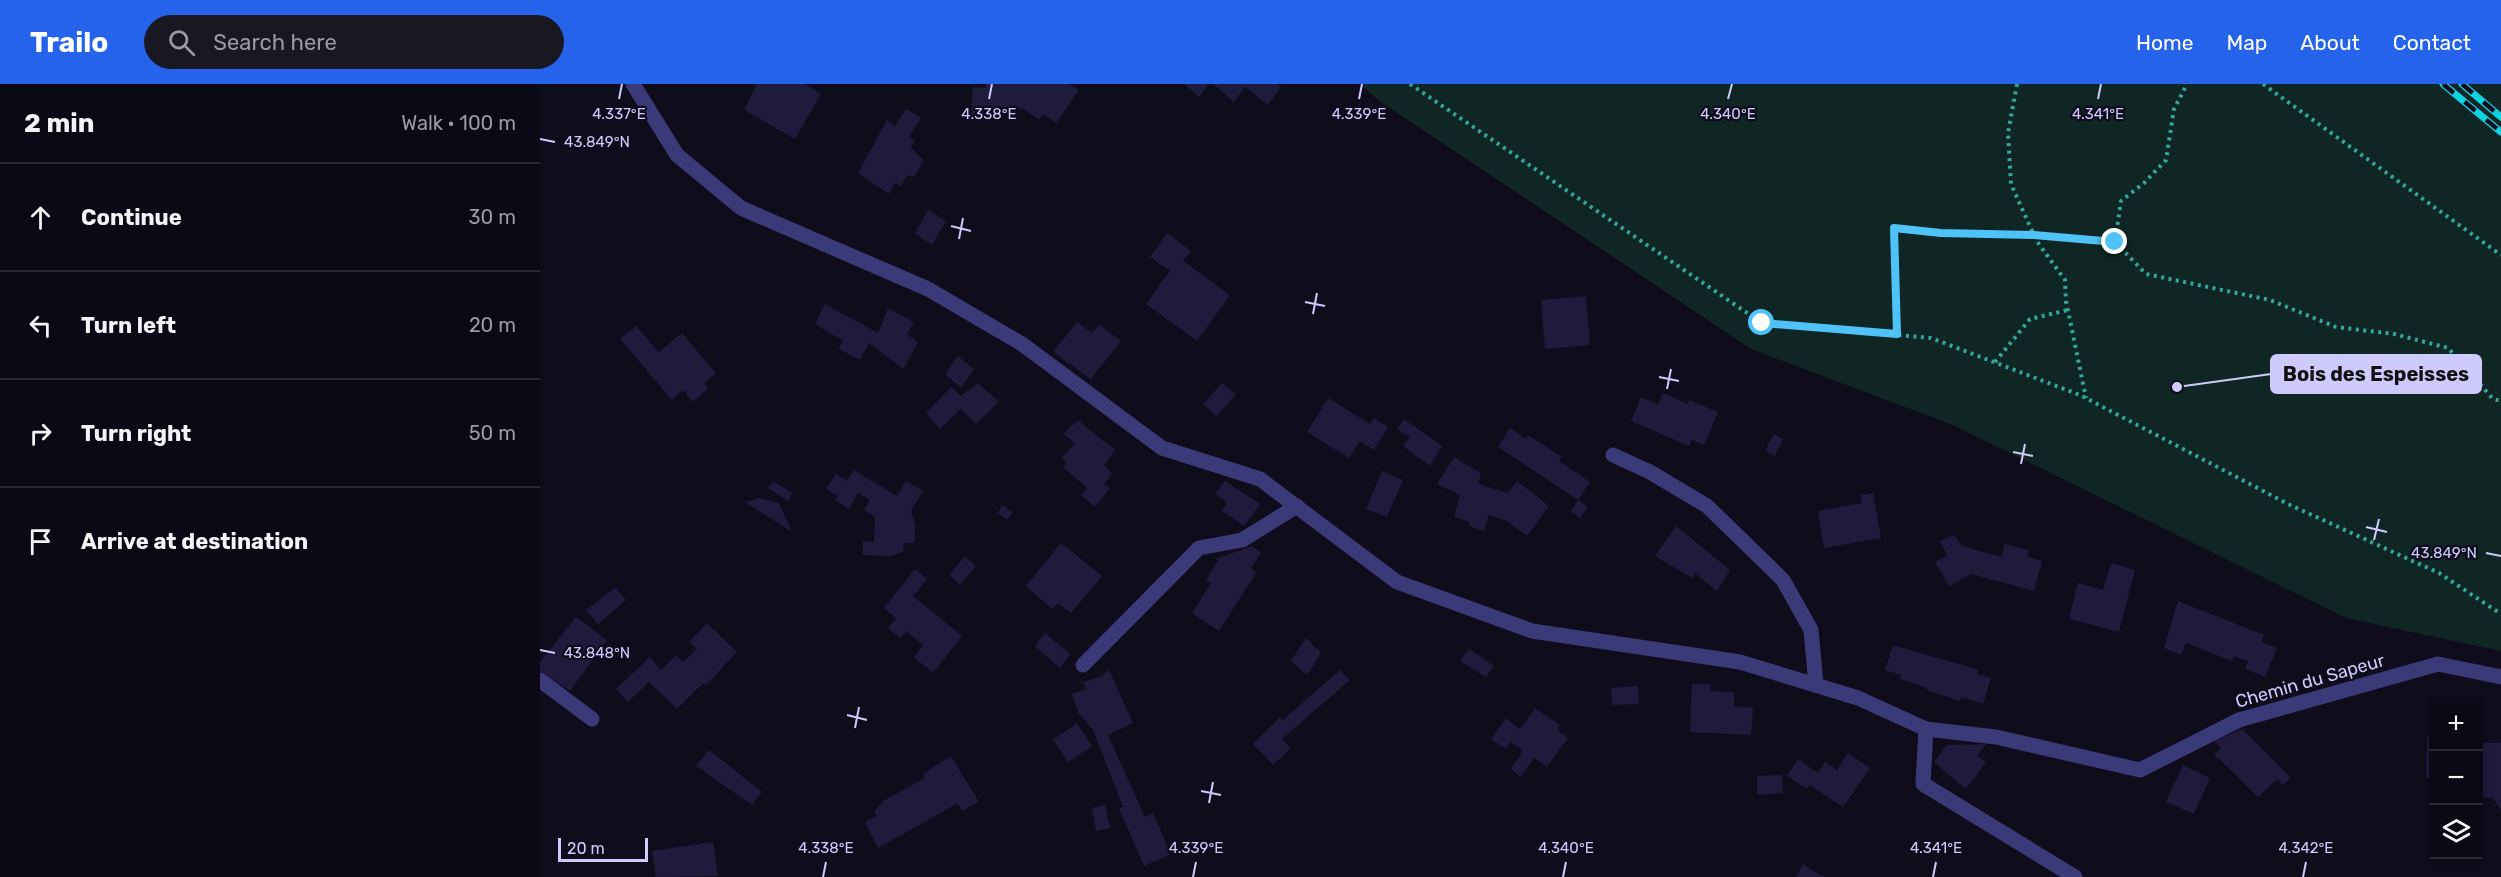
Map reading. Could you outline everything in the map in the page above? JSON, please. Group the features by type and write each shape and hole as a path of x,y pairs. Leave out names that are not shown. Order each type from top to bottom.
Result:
{"street":[{"name":"Chemin du Sapeur","path":"633,84 677,155 741,208 928,289 1022,344 1162,448 1260,478 1397,582 1532,631 1740,662 1858,698 1926,729 1996,737 2140,770 2239,720 2438,664 2501,677"},
{"path":"1613,455 1650,472 1707,506 1783,580 1811,630 1816,685"},
{"path":"1083,665 1199,548 1242,540 1297,506"},
{"path":"540,680 592,719"},
{"path":"1926,729 1923,784 2075,877"}],"path":[{"path":"1410,84 1762,323 1931,338 1995,362 2086,398 2288,504 2439,573 2501,614"},
{"path":"2018,84 2008,133 2011,184 2034,235 2065,280 2068,310 2086,398"},
{"path":"2115,242 2121,201 2145,183 2166,160 2174,109 2187,84"},
{"path":"2263,84 2501,255"},
{"path":"1897,334 1894,228 1941,233 2034,235 2115,242 2146,274 2270,300 2336,327 2394,334 2448,348 2493,399 2501,401"},
{"path":"1995,362 2030,319 2068,310"}],"green space":[{"path":"1360,84 2501,84 2501,651 2346,618 1953,425 1751,349 1378,100"}],"building":[{"path":"757,84 805,84 821,94 795,139 744,110"},
{"path":"986,84 1069,84 1079,90 1056,123 1043,114 1039,120 1024,109 1002,108 1001,118 971,116 973,87 986,88"},
{"path":"1185,84 1209,84 1199,97"},
{"path":"1213,84 1277,84 1281,87 1268,105 1245,87 1234,102"},
{"path":"906,109 921,118 909,136 915,141 910,147 924,160 914,177 908,175 901,186 895,183 889,194 858,173 887,120 895,126"},
{"path":"928,210 946,221 932,245 915,233"},
{"path":"1167,233 1191,251 1183,261 1230,295 1197,341 1146,304 1170,271 1150,257"},
{"path":"1586,296 1590,345 1545,349 1541,300"},
{"path":"825,304 878,333 888,308 914,322 907,334 918,343 903,369 869,343 860,360 839,349 843,341 815,324"},
{"path":"1077,322 1092,333 1099,325 1121,341 1091,379 1053,352"},
{"path":"636,326 659,352 682,333 716,373 704,383 708,388 693,402 683,390 672,400 620,339"},
{"path":"958,356 974,369 961,388 945,374"},
{"path":"978,383 999,402 976,424 961,409 940,429 926,413 951,387 961,396"},
{"path":"1222,383 1236,394 1217,416 1203,404"},
{"path":"1663,393 1688,404 1689,400 1718,412 1704,445 1692,440 1689,446 1631,421 1641,397 1658,404"},
{"path":"1328,398 1370,424 1374,418 1388,427 1374,450 1360,441 1349,458 1307,432"},
{"path":"1404,419 1442,446 1430,466 1403,446 1410,437 1397,429"},
{"path":"1078,420 1115,450 1104,465 1112,474 1104,484 1110,488 1095,507 1081,495 1087,488 1063,467 1067,463 1062,458 1075,443 1063,434"},
{"path":"1510,428 1526,439 1528,435 1562,457 1559,461 1590,482 1578,500 1498,447"},
{"path":"1774,434 1783,439 1775,456 1765,451"},
{"path":"1454,457 1481,473 1478,484 1508,493 1517,481 1549,506 1527,536 1507,521 1489,515 1484,531 1469,526 1470,522 1454,517 1460,495 1437,484"},
{"path":"854,470 897,496 906,481 923,491 911,511 915,525 915,543 904,543 903,552 890,556 863,555 863,541 874,542 875,517 864,510 870,500 858,493 849,509 835,500 838,496 826,489 836,474 847,481"},
{"path":"1382,471 1403,480 1387,517 1366,509"},
{"path":"773,481 792,493 788,501 768,488"},
{"path":"1225,481 1260,504 1244,526 1222,511 1227,502 1215,494"},
{"path":"1873,493 1881,538 1824,548 1818,511 1862,503 1860,495"},
{"path":"759,498 779,503 792,532 745,502"},
{"path":"1578,500 1588,507 1580,518 1571,512"},
{"path":"1002,505 1013,512 1007,520 998,513"},
{"path":"1676,526 1730,570 1717,591 1695,573 1692,578 1655,556"},
{"path":"1954,535 1962,546 2002,557 2004,544 2028,550 2027,556 2042,561 2034,591 1971,574 1949,586 1935,562 1947,555 1940,541"},
{"path":"1061,543 1102,576 1071,613 1058,603 1052,609 1026,586"},
{"path":"1252,546 1261,553 1251,568 1256,573 1219,631 1192,613 1211,583 1206,580 1218,561 1216,559"},
{"path":"965,556 976,566 960,585 949,575"},
{"path":"2111,563 2135,570 2119,632 2069,619 2078,583 2103,590"},
{"path":"915,569 927,579 913,596 962,636 933,673 914,657 923,645 906,631 900,638 888,628 896,618 884,608"},
{"path":"615,588 626,600 598,624 586,610"},
{"path":"2178,601 2264,635 2261,642 2277,648 2265,677 2245,669 2248,661 2234,656 2232,661 2186,643 2181,655 2164,648"},
{"path":"576,617 607,640 570,691 540,671 540,662"},
{"path":"707,623 737,652 706,685 703,683 677,709 649,682 628,702 616,689 650,657 661,670 676,655 683,662 697,649 689,642"},
{"path":"1045,633 1070,654 1060,668 1035,646"},
{"path":"1306,638 1321,653 1307,675 1291,661"},
{"path":"1893,645 1979,670 1977,674 1991,678 1983,704 1961,697 1960,701 1927,690 1927,688 1900,679 1901,675 1885,670"},
{"path":"1469,649 1494,666 1486,677 1460,661"},
{"path":"1109,670 1133,723 1108,735 1145,817 1153,813 1171,854 1144,866 1119,808 1123,807 1093,730 1079,714 1072,694 1086,689 1083,682 1100,677"},
{"path":"1340,670 1350,680 1282,739 1291,748 1273,765 1253,744 1280,717 1283,720"},
{"path":"1692,684 1710,684 1710,691 1734,692 1734,706 1753,708 1751,735 1690,732"},
{"path":"1638,686 1639,704 1612,705 1611,688"},
{"path":"1535,708 1560,725 1557,730 1568,738 1547,767 1534,758 1521,777 1511,769 1523,750 1511,742 1506,749 1491,739 1506,718 1520,729"},
{"path":"1077,723 1092,746 1068,762 1053,740"},
{"path":"2242,729 2291,778 2283,785 2277,779 2258,797 2214,754 2221,748 2214,741"},
{"path":"2427,736 2429,736 2429,778 2426,778"},
{"path":"2483,742 2501,743 2501,810 2493,798 2483,797"},
{"path":"1986,744 1977,756 1986,762 1966,789 1934,762 1947,745"},
{"path":"709,750 762,792 752,805 696,766"},
{"path":"1848,753 1870,768 1843,807 1810,785 1807,789 1787,776 1798,759 1818,773 1825,762 1837,770"},
{"path":"951,756 979,802 962,811 958,803 878,848 865,822 877,816 874,812 883,801 925,778 923,774"},
{"path":"2183,765 2210,778 2194,814 2166,802"},
{"path":"1782,775 1783,793 1757,795 1757,776"},
{"path":"1105,805 1110,828 1096,831 1092,808"},
{"path":"713,842 718,876 656,877 652,851"},
{"path":"1803,864 1815,872 1826,877 1796,877"}],"railway":[{"path":"2443,84 2501,132"},
{"path":"2462,84 2501,117"}],"place":[{"name":"Bois des Espeisses","path":"2177,387"}],"route":[{"path":"1762,323 1897,334 1894,228 1978,235 2034,235 2101,239 2115,242"}]}
